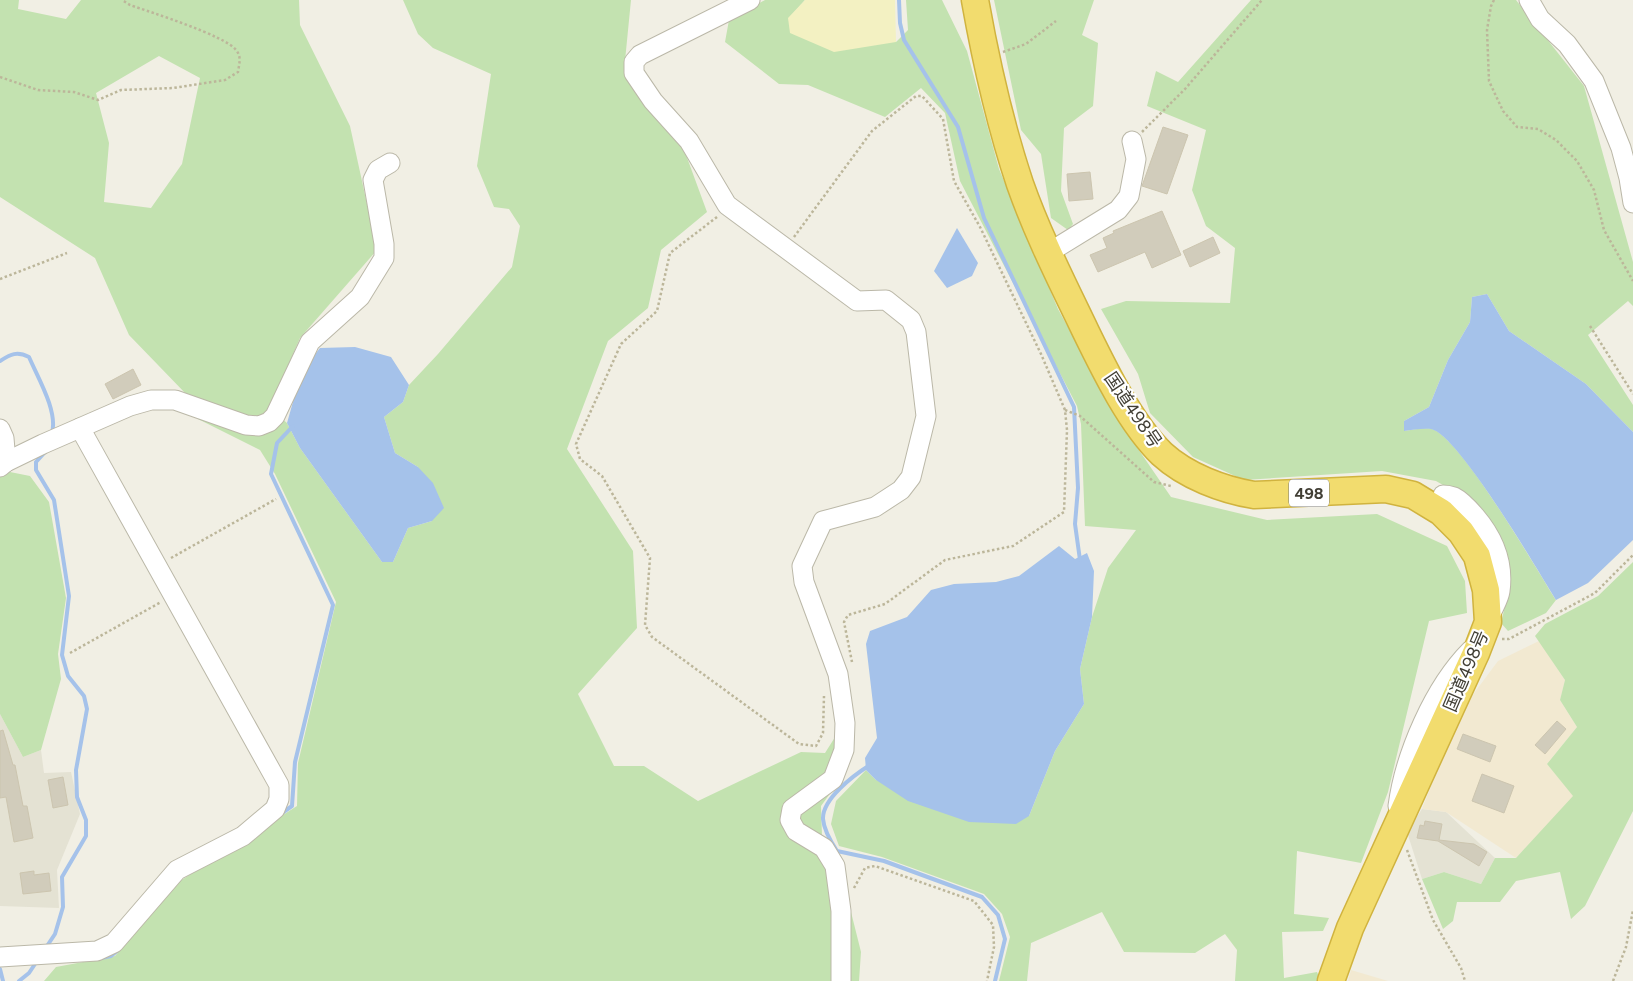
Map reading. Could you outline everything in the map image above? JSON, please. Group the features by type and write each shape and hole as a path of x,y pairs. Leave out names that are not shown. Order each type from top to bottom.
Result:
{"highway":[{"name":"国道498号","path":"975,0 984,52 1004,131 1021,185 1048,254 1121,400 1141,429 1162,454 1209,483 1234,492 1271,495 1386,489 1414,496 1441,512 1461,532 1477,556 1486,590 1485,630 1350,928 1331,981"}],"street":[{"path":"750,0 640,55 634,62 634,73 654,101 689,141 727,205 857,301 886,300 912,320 916,332 926,416 911,476 901,490 875,507 823,521 802,566 804,582 838,674 845,723 844,750 832,779 792,809 790,820 796,831 824,848 835,866 841,911 841,981"},
{"path":"1529,0 1540,18 1566,44 1594,81 1621,148 1633,203"},
{"path":"1048,254 1118,210 1130,196 1136,159 1132,141"},
{"path":"0,429 4,438 3,464 130,406 151,400 175,400 246,425 259,426 269,422 275,416 310,342 360,297 384,258 384,244 374,180 378,170 390,163"},
{"path":"0,957 97,951 114,943 177,870 243,836 275,809 279,799 279,785 80,428"},
{"path":"1443,495 1454,497 1469,509 1483,525 1496,550 1501,572 1500,592 1485,630"}],"path":[{"path":"0,77 38,90 74,92 98,100 120,90 172,88 225,80 238,72 240,58 236,49 220,38 130,5 122,0"},
{"path":"1132,141 1185,90 1262,0"},
{"path":"1494,0 1486,30 1489,81 1503,111 1516,127 1538,129 1556,140 1577,161 1594,190 1604,230 1633,281"},
{"path":"984,52 1002,52 1026,44 1056,21"},
{"path":"727,205 723,213 670,253 657,311 621,344 576,444 580,459 602,476 650,558 645,625 652,637 799,744 816,746 823,733 824,696"},
{"path":"0,279 67,253"},
{"path":"1590,326 1633,394"},
{"path":"1065,410 1080,416 1154,482 1168,486 1176,485"},
{"path":"157,566 276,499"},
{"path":"1485,630 1509,639 1595,593 1633,555"},
{"path":"70,653 173,595"},
{"path":"1394,832 1405,843 1433,920 1461,968 1464,981"},
{"path":"841,911 865,868 874,866 974,901 993,925 994,947 987,981"},
{"path":"1613,981 1626,948 1633,910"}],"shaded area":[{"path":"1539,641 1565,680 1560,700 1577,727 1547,764 1574,796 1516,858 1446,812 1422,809 1460,712 1498,661"},
{"path":"0,714 23,757 41,750 44,773 71,772 80,814 57,870 59,908 0,906"},
{"path":"1422,809 1446,812 1495,858 1481,884 1444,872 1422,879 1407,832"},
{"path":"1351,970 1388,981 1348,981"}],"green space":[{"path":"0,0 19,0 18,9 66,19 81,0 299,0 300,25 350,126 377,250 300,338 270,408 287,423 300,448 382,562 393,562 408,528 432,521 418,467 395,453 384,417 403,402 409,385 512,267 520,226 509,209 494,207 477,166 491,74 433,48 418,34 403,0 631,0 624,71 682,144 707,212 661,250 648,308 608,341 567,449 633,551 637,628 578,694 614,766 644,766 698,801 801,752 825,753 837,734 840,780 821,806 822,836 838,860 861,952 859,981 44,981 56,967 115,956 180,881 297,806 298,763 336,602 275,474 260,450 198,419 187,395 129,335 95,258 0,197","holes":["159,56 200,78 182,164 151,208 104,202 109,143 96,93"]},
{"path":"765,0 805,0 789,18 896,42 908,30 906,0 942,0 967,51 999,169 1058,309 1119,421 1171,497 1267,520 1377,514 1447,546 1465,581 1467,613 1429,621 1388,792 1361,863 1297,851 1294,914 1329,918 1323,931 1282,932 1284,978 1317,972 1321,981 1235,981 1237,950 1225,934 1195,953 1124,952 1102,912 1031,943 1027,981 999,981 1010,937 1002,914 984,894 882,857 839,846 831,824 836,801 866,770 876,780 1029,816 1055,751 1084,704 1080,669 1092,617 1108,568 1136,530 1085,526 1081,424 1077,406 960,181 945,113 921,88 885,117 808,85 779,84 725,42 729,20"},
{"path":"994,0 1094,0 1082,35 1098,43 1093,106 1064,128 1061,191 1073,224 1068,230 1051,218 1041,154 1021,130"},
{"path":"1251,0 1516,0 1584,86 1633,262 1633,306 1628,301 1588,335 1633,405 1633,432 1586,384 1509,331 1487,294 1472,297 1470,322 1448,360 1429,407 1404,421 1405,431 1422,428 1432,429 1445,437 1461,455 1516,535 1556,600 1546,613 1508,631 1501,623 1511,581 1500,537 1471,501 1436,481 1382,471 1244,480 1193,457 1150,413 1138,374 1101,309 1126,301 1230,303 1235,248 1206,226 1192,190 1206,130 1147,106 1156,71 1178,82"},
{"path":"0,439 5,471 30,476 49,502 66,598 58,654 61,679 41,750 23,757 0,714"},
{"path":"1633,562 1633,811 1585,906 1571,919 1560,872 1516,881 1500,902 1457,902 1453,921 1443,929 1422,879 1444,872 1481,884 1495,858 1516,858 1573,796 1547,764 1577,727 1560,700 1565,680 1535,636 1545,624 1598,596"}],"sand":[{"path":"805,0 895,0 896,42 834,52 790,33 788,18"}],"water":[{"path":"957,228 978,263 972,276 947,288 934,271"},
{"path":"1487,294 1509,331 1586,384 1633,432 1633,540 1588,583 1556,600 1516,534 1478,478 1459,454 1443,437 1431,429 1404,431 1404,421 1429,407 1448,360 1470,322 1472,297"},
{"path":"355,347 391,357 409,385 403,402 384,417 395,453 418,467 433,483 444,508 432,521 408,528 393,562 382,562 300,448 287,423 302,370 320,348"},
{"path":"1059,546 1075,559 1087,553 1094,571 1092,617 1080,669 1084,704 1055,751 1029,816 1016,824 969,822 908,801 876,780 866,770 865,758 877,738 866,644 870,631 907,617 931,590 954,584 996,582 1019,576"}],"building":[{"path":"1163,127 1188,135 1167,194 1142,186"},
{"path":"1090,172 1093,199 1069,201 1067,174"},
{"path":"1162,211 1181,255 1152,268 1145,252 1098,272 1090,255 1107,248 1103,238 1114,233 1113,231"},
{"path":"1213,237 1220,253 1190,267 1183,251"},
{"path":"133,369 141,385 113,399 105,384"},
{"path":"1557,721 1566,729 1545,754 1535,745"},
{"path":"3,730 13,765 15,765 23,806 27,806 33,838 14,842 6,797 0,798 0,731"},
{"path":"1463,734 1496,746 1490,762 1457,749"},
{"path":"1482,774 1514,786 1504,813 1472,801"},
{"path":"63,777 68,805 53,808 48,780"},
{"path":"1425,821 1442,824 1439,840 1474,844 1487,852 1479,866 1438,841 1417,838 1420,825 1424,826"},
{"path":"34,871 34,875 49,873 51,891 23,894 20,873"}],"waterway":[{"path":"899,0 900,23 904,40 958,127 984,218 1074,407 1078,488 1075,524 1080,560"},
{"path":"0,361 14,354 29,357 50,405 53,424 52,433"},
{"path":"282,813 292,806 295,762 333,605 271,474 277,443 293,426"},
{"path":"45,949 55,934 63,907 62,877 86,836 86,820 77,797 76,770 87,709 84,696 68,676 62,655 69,596 54,500 36,470 36,462 46,451"},
{"path":"870,765 840,788 824,811 823,819 830,840 837,851 884,861 982,897 998,915 1005,939 995,981"},
{"path":"101,958 111,956 117,951"},
{"path":"19,981 29,973 37,961"},
{"path":"0,969 3,981"}]}
